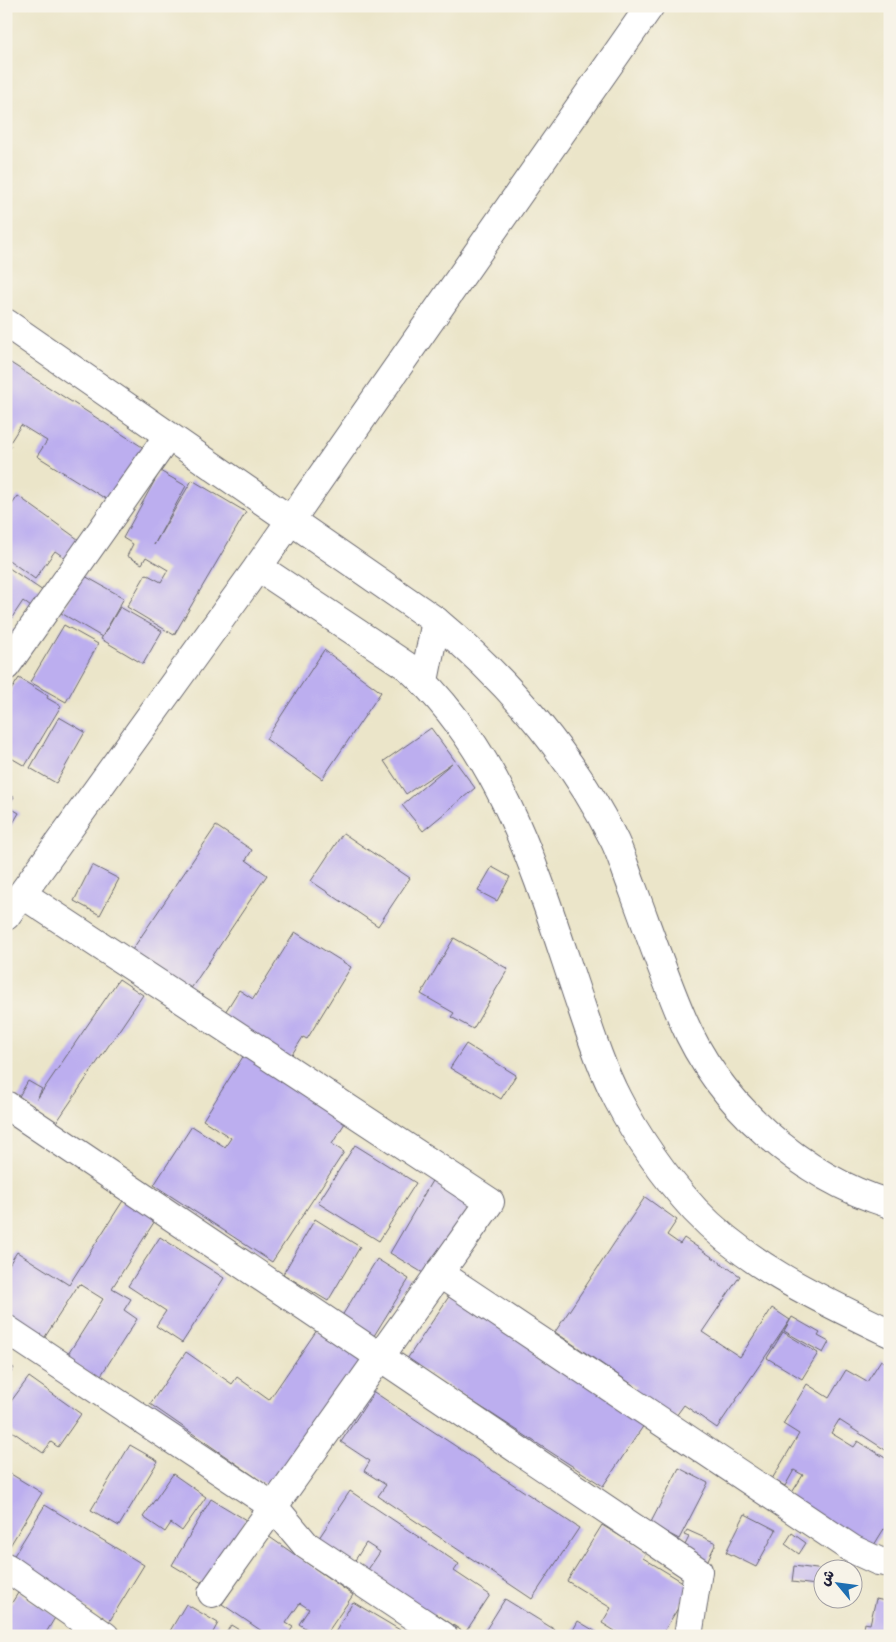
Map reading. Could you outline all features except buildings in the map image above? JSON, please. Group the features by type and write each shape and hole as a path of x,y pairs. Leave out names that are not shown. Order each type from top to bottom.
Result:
{"street":[{"path":"6,916 258,567 289,520 650,6"},
{"path":"6,323 436,621 472,651 512,691 566,757 591,796 613,838 682,1020 704,1060 731,1097 763,1130 798,1159 838,1182 890,1204"},
{"path":"6,666 168,436"},
{"path":"258,567 394,656 424,681 458,722 478,751 512,813 532,862 598,1053 616,1097 639,1138 666,1176 696,1211 731,1242 768,1270 809,1294 890,1333"},
{"path":"424,681 436,621"},
{"path":"22,894 490,1202 212,1593"},
{"path":"6,1106 698,1571 688,1636"},
{"path":"439,1273 852,1549 878,1561 890,1563"},
{"path":"6,1329 274,1507 306,1545 443,1636"},
{"path":"6,1567 104,1636"}]}
